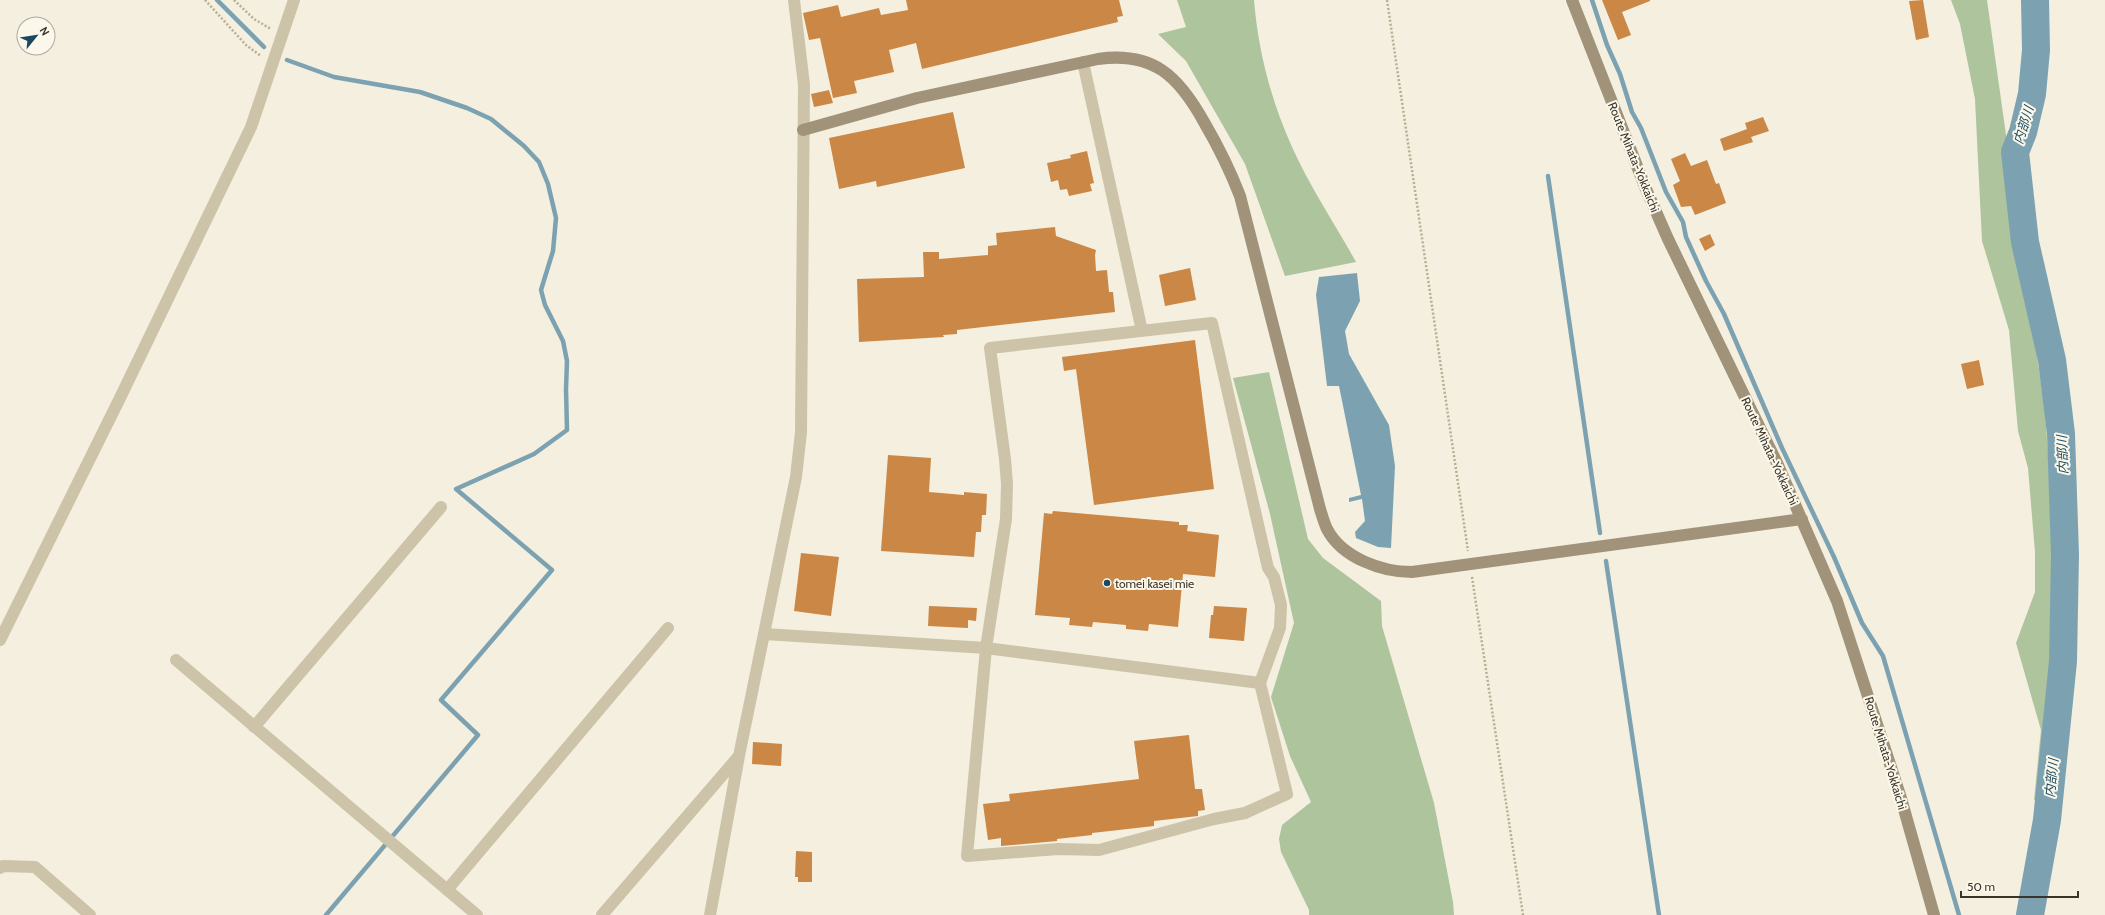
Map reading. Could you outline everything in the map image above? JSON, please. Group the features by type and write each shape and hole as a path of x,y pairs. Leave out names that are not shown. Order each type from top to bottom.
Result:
{"street":[{"path":"0,640 119,400 251,127 294,0"},
{"path":"710,915 796,476 801,432 802,64 794,0"},
{"name":"Route Mihata-Yokkaichi","path":"1572,0 1646,189 1668,239 1774,456 1837,601 1900,795 1934,915"},
{"path":"803,130 917,98 1083,62 1122,56 1135,58 1158,68 1180,83 1191,98 1220,150 1240,196 1249,226 1320,509 1327,530 1338,543 1354,556 1381,569 1412,572 1802,519"},
{"path":"1083,62 1142,331"},
{"path":"1212,323 1268,568 1274,577 1281,605 1278,637 1260,683 1287,794 1245,813 1214,819 1099,850 1058,849 967,856 986,648 1003,551 1007,484 990,348 1142,331 1212,323"},
{"path":"254,727 441,507"},
{"path":"447,890 668,628"},
{"path":"765,634 986,648 1260,683"},
{"path":"176,660 477,915"},
{"path":"602,915 740,756"},
{"path":"0,868 3,866 35,867 90,915"}],"path":[{"path":"205,0 246,45 273,64"},
{"path":"234,0 254,19 281,36"},
{"path":"1387,0 1523,915"}],"green space":[{"path":"1177,0 1254,0 1262,56 1272,93 1285,130 1307,176 1356,262 1285,276 1245,164 1186,61 1158,34 1186,27"},
{"path":"1951,0 1987,0 2045,412 2058,593 2047,801 2034,800 2041,730 2016,643 2035,592 2035,552 2028,468 2018,431 2009,330 1982,241 1975,99 1960,24"},
{"path":"1269,372 1308,539 1323,558 1381,601 1382,626 1434,803 1453,902 1454,915 1309,915 1309,910 1281,852 1279,839 1282,825 1311,802 1290,756 1271,697 1294,623 1270,514 1233,378"}],"water":[{"path":"1357,273 1360,301 1345,331 1349,354 1389,425 1395,466 1391,548 1378,547 1356,538 1355,532 1365,521 1362,499 1349,502 1349,498 1361,495 1339,386 1327,386 1316,295 1319,277"}],"building":[{"path":"906,0 1119,0 1123,16 1117,17 1118,22 922,69 916,43 889,50 894,72 854,81 857,93 833,98 820,38 809,40 803,13 838,5 841,17 879,8 881,15 908,10"},
{"path":"1602,0 1650,1 1622,12 1631,35 1618,40"},
{"path":"1923,0 1929,37 1916,40 1909,1"},
{"path":"829,90 833,103 814,107 811,94"},
{"path":"953,112 965,168 877,187 876,181 839,189 829,138"},
{"path":"1763,117 1769,131 1751,137 1753,142 1724,151 1720,139 1747,129 1745,123"},
{"path":"1087,151 1094,183 1090,184 1092,191 1069,196 1067,189 1060,190 1058,180 1051,182 1047,163 1071,158 1070,155"},
{"path":"1685,153 1691,166 1707,160 1716,184 1719,183 1726,203 1695,215 1691,206 1681,207 1673,185 1680,181 1671,159"},
{"path":"1055,227 1056,236 1096,250 1096,271 1107,270 1109,292 1113,292 1115,312 957,330 957,334 943,335 944,337 859,342 857,279 924,277 923,252 939,252 939,259 988,255 988,246 997,245 996,233"},
{"path":"1710,234 1715,245 1705,251 1699,239"},
{"path":"1190,268 1196,300 1165,306 1159,275"},
{"path":"1195,340 1214,489 1094,505 1076,369 1064,371 1062,357"},
{"path":"1979,360 1984,385 1967,389 1961,364"},
{"path":"888,455 931,458 929,492 964,495 964,492 987,494 986,515 982,515 981,532 976,532 974,557 881,551"},
{"path":"1053,511 1179,522 1179,525 1188,525 1187,531 1219,535 1215,577 1183,574 1178,627 1149,624 1148,631 1126,629 1126,625 1093,622 1092,627 1069,625 1070,618 1035,615 1044,513 1052,514"},
{"path":"801,553 839,557 831,616 794,611"},
{"path":"929,606 977,608 976,621 968,620 968,628 928,626"},
{"path":"1214,606 1247,608 1244,641 1209,638 1211,615 1213,615"},
{"path":"1189,735 1195,789 1202,789 1205,810 1198,811 1198,816 1154,821 1154,826 1092,833 1092,835 1057,839 1057,841 1001,846 1001,838 988,840 983,804 1010,801 1009,794 1139,779 1134,741"},
{"path":"753,742 782,744 781,766 752,764"},
{"path":"796,851 812,852 812,882 798,882 798,877 795,877"}],"waterway":[{"path":"217,0 264,47"},
{"path":"1592,0 1607,45 1620,74 1632,112 1641,128 1666,192 1683,222 1686,237 1706,281 1724,314 1782,448 1834,557 1862,623 1883,656 1959,915"},
{"name":"内部川","path":"2030,915 2047,820 2063,661 2065,555 2061,434 2052,360 2025,242 2015,152 2023,132 2032,94 2036,50 2035,0"},
{"path":"287,60 334,77 420,92 467,108 491,119 524,146 539,162 548,184 556,218 553,251 541,290 545,305 563,341 567,361 567,430 534,454 456,489 552,570 441,700 478,735 326,915"},
{"path":"1548,176 1600,533"},
{"path":"1606,561 1659,915"}],"place":[{"name":"tomei kasei mie","path":"1107,583"}]}
